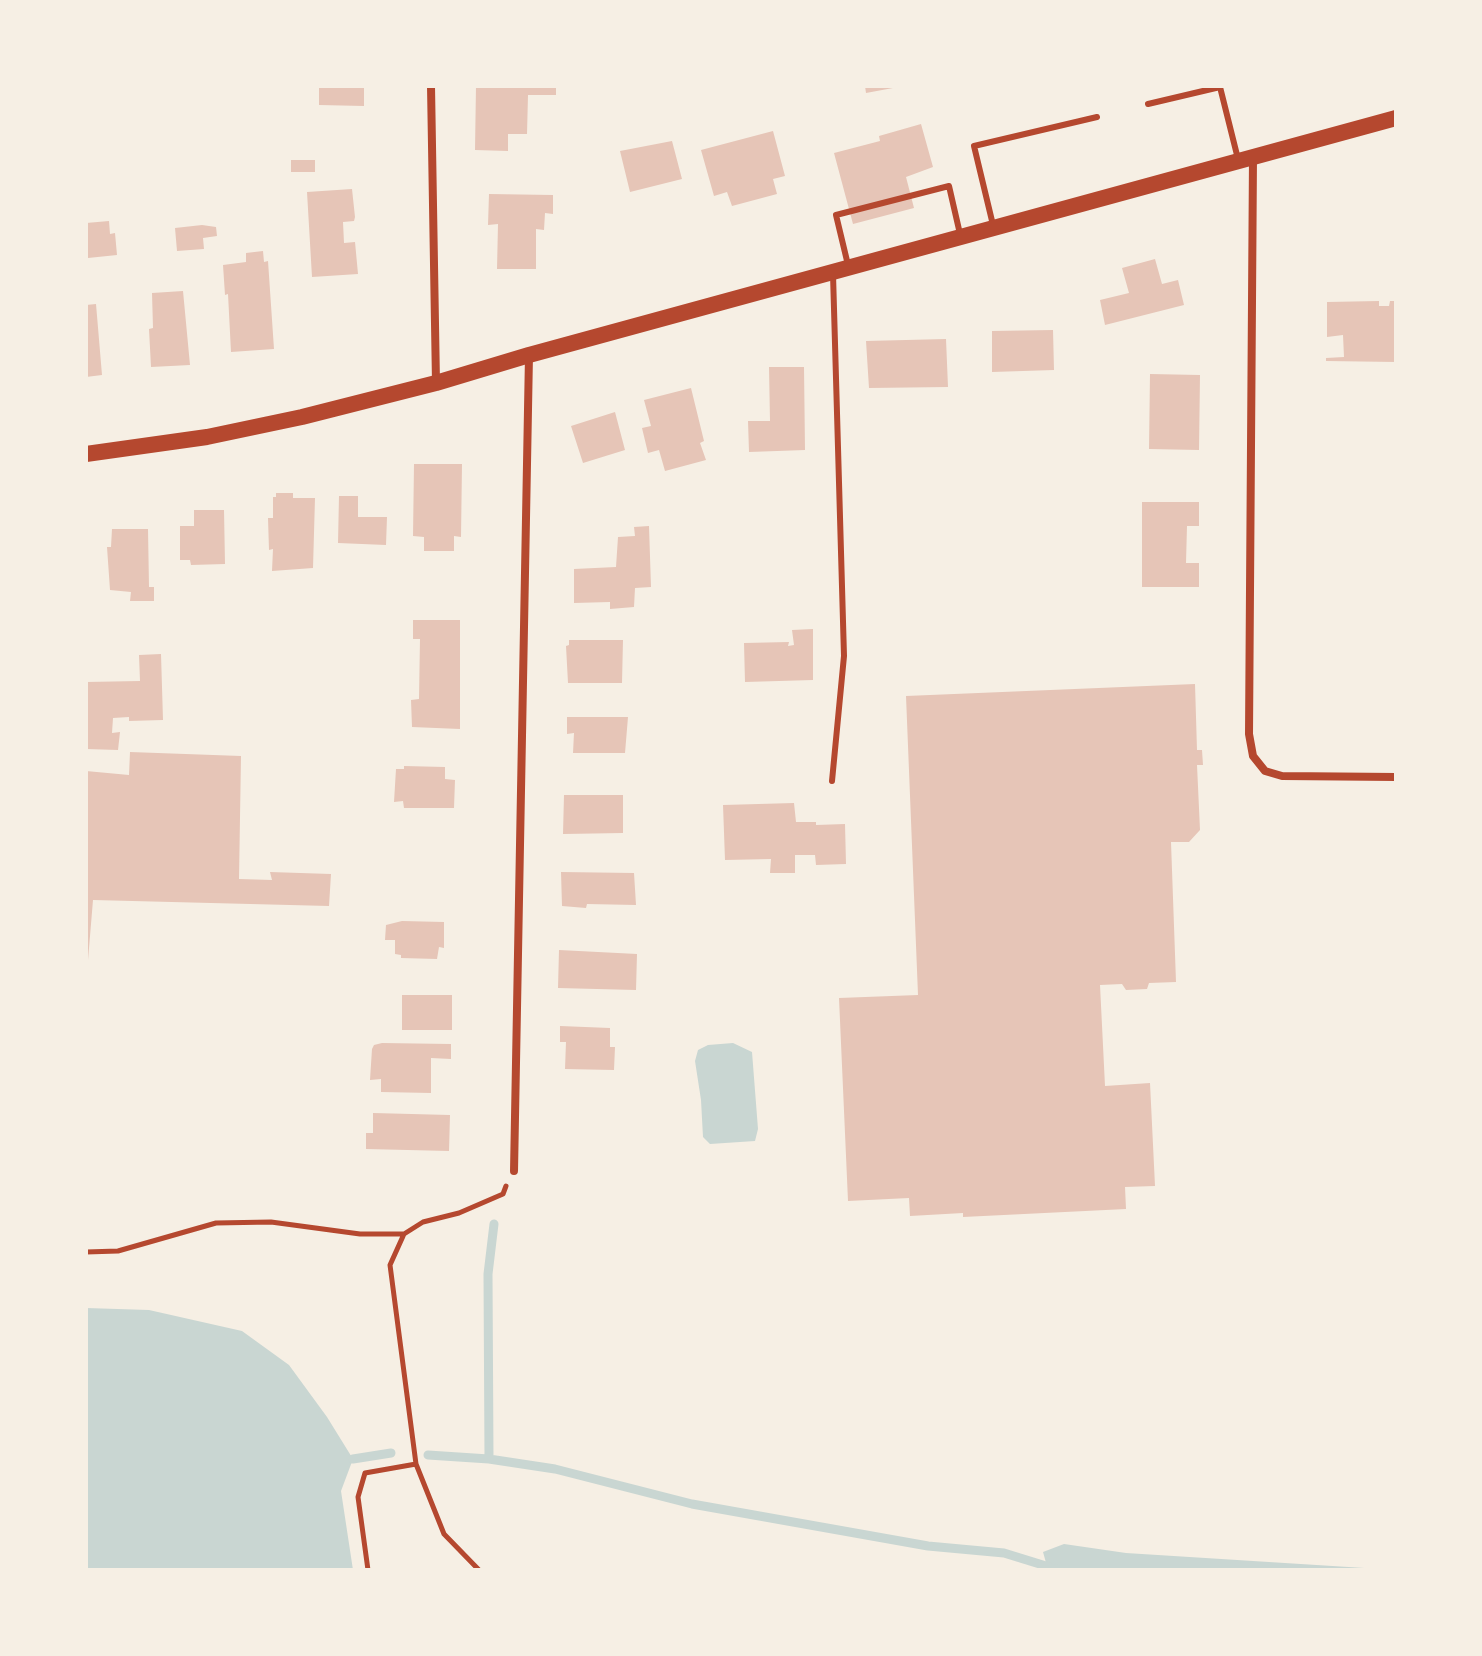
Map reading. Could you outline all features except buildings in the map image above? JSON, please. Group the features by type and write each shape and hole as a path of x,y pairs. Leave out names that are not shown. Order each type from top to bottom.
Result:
{"main road":[{"path":"86,454 207,437 436,383 1396,118"}],"street":[{"path":"431,86 436,383"},
{"path":"1246,159 1249,734 1253,756 1265,771 1282,776 1396,777"},
{"path":"514,1171 529,355"}],"lane":[{"path":"1148,104 1220,87 1246,159"},
{"path":"994,228 974,146 1097,117"},
{"path":"832,781 844,656 841,270 836,215 949,186 961,237"}],"path":[{"path":"86,1252 118,1251 216,1223 271,1222 360,1234 404,1234 423,1222 459,1213 503,1194 514,1171"},
{"path":"404,1234 390,1265 416,1464 444,1534 479,1570"},
{"path":"368,1570 358,1497 365,1473 416,1464"}],"shaded area":[{"path":"733,1043 752,1052 758,1129 755,1141 710,1144 703,1137 695,1061 698,1050 708,1045"},
{"path":"86,1308 149,1310 242,1331 289,1365 353,1459 341,1491 353,1570 86,1570"},
{"path":"1064,1544 1126,1553 1396,1570 1048,1570 1043,1552"}],"waterway":[{"path":"489,1459 488,1274 494,1224"},
{"path":"353,1459 391,1453"},
{"path":"428,1455 489,1459 555,1469 692,1504 928,1546 1004,1553 1059,1570"}]}
